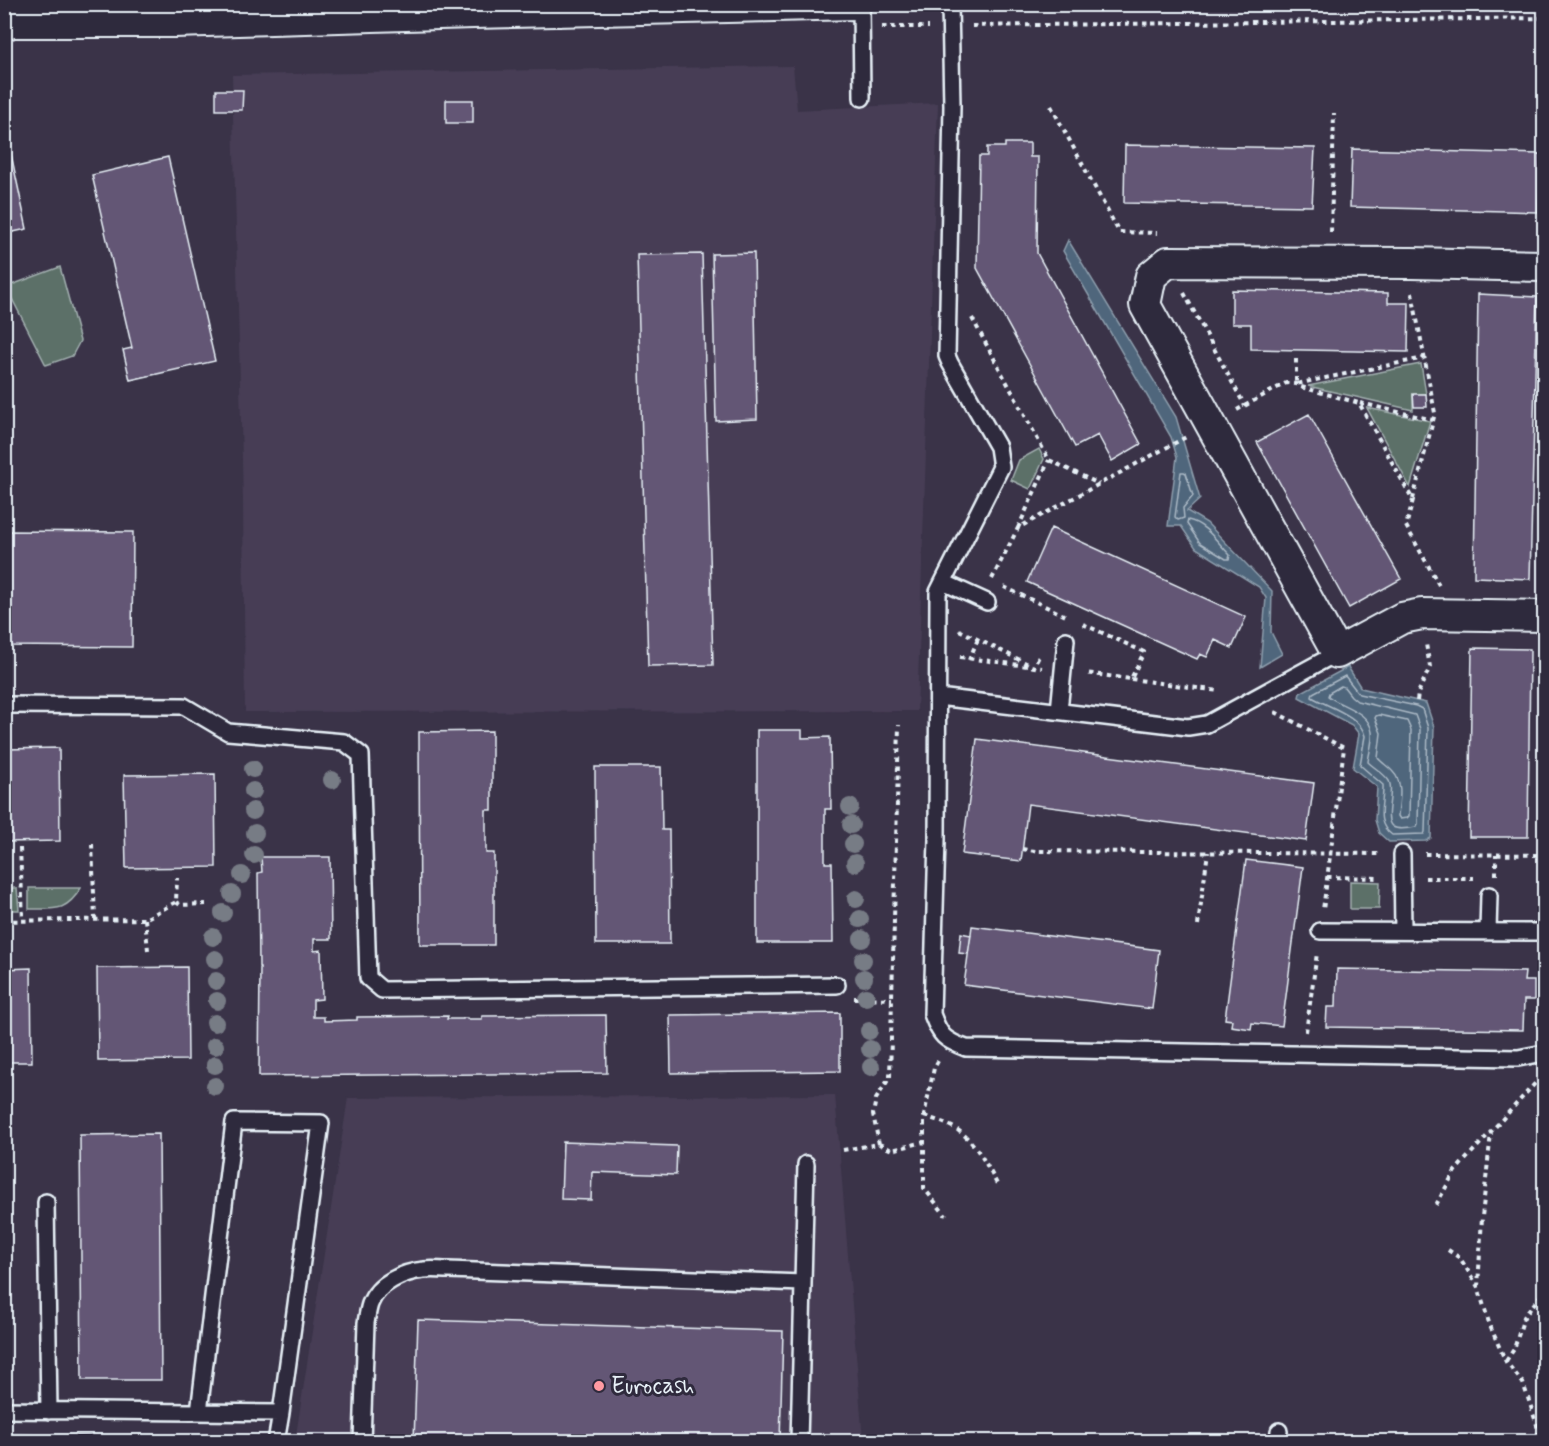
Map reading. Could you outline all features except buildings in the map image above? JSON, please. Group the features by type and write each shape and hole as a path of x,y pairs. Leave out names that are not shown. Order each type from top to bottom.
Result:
{"street":[{"path":"7,22 174,22 856,4"},
{"path":"1545,266 1168,262 1151,276 1145,305 1203,428 1337,653 1402,618 1434,614 1545,616"}],"lane":[{"path":"861,4 862,98"},
{"path":"950,4 952,106 947,356 998,447 1001,467 938,592 937,839 932,1014 938,1030 950,1042 966,1048 1518,1058 1545,1053"},
{"path":"943,582 987,602"},
{"path":"1059,711 1066,640"},
{"path":"938,697 1188,727 1207,724 1337,653"},
{"path":"4,705 184,706 228,732 344,742 361,755 368,978 382,990 837,985"},
{"path":"1402,854 1403,931"},
{"path":"1488,931 1489,895"},
{"path":"1320,931 1545,932"},
{"path":"199,1412 234,1122 321,1123 276,1442"},
{"path":"799,1442 806,1164"},
{"path":"46,1202 49,1411"},
{"path":"362,1442 366,1323 369,1305 383,1287 402,1275 423,1270 448,1270 803,1283"},
{"path":"4,1410 281,1413"}],"path":[{"path":"1051,106 1119,232 1159,233 1168,262 1245,406"},
{"path":"1331,235 1334,112"},
{"path":"1412,263 1412,298 1435,413 1406,526 1446,597 1434,614 1431,667 1418,693 1417,700"},
{"path":"971,316 1049,460 1099,484"},
{"path":"1018,528 1286,383 1296,384 1424,358"},
{"path":"1296,359 1296,384"},
{"path":"1296,384 1359,403 1433,420"},
{"path":"1359,403 1413,500"},
{"path":"992,581 1049,460"},
{"path":"1001,586 1070,618"},
{"path":"1081,622 1144,652 1131,679"},
{"path":"957,629 1034,667"},
{"path":"969,660 978,639"},
{"path":"938,653 969,660 1229,692 1252,680 1267,708 1344,748 1303,1054"},
{"path":"879,1144 873,1114 876,1099 890,1077 899,725"},
{"path":"92,844 95,919"},
{"path":"20,848 23,920"},
{"path":"1022,849 1035,851 1545,855"},
{"path":"1198,925 1209,851"},
{"path":"176,902 177,878"},
{"path":"4,921 145,919 176,902"},
{"path":"176,902 180,905 206,904"},
{"path":"145,919 148,950"},
{"path":"837,985 853,998 892,999"},
{"path":"946,1216 924,1188 924,1116 934,1068 950,1042"},
{"path":"1436,1204 1455,1171 1543,1075"},
{"path":"924,1116 959,1131 984,1159 998,1186"},
{"path":"1478,1287 1482,1217 1491,1131"},
{"path":"843,1150 879,1144 892,1150 924,1142"},
{"path":"1449,1250 1460,1258 1478,1287 1490,1326 1506,1362 1523,1383 1538,1425 1539,1442"},
{"path":"1506,1362 1514,1349 1524,1317 1545,1292"},
{"path":"1538,1425 1545,1425"}],"shaded area":[{"path":"793,66 797,110 938,103 917,711 245,712 243,499 232,75"},
{"path":"835,1095 863,1441 295,1442 348,1098"}],"green space":[{"path":"60,267 80,341 72,356 46,365 6,287"},
{"path":"1421,364 1426,394 1413,395 1413,410 1308,386"},
{"path":"1367,408 1430,421 1410,487"},
{"path":"1039,449 1044,459 1030,489 1011,480 1019,460"},
{"path":"1350,881 1380,882 1379,909 1350,909"},
{"path":"4,888 17,888 19,910 5,910"},
{"path":"29,888 81,888 76,896 60,908 29,909"}],"water":[{"path":"1068,240 1176,417 1200,499 1187,511 1207,523 1272,591 1271,632 1282,654 1260,667 1266,598 1259,587 1196,548 1181,526 1168,526 1177,457 1171,437 1063,251"},
{"path":"1348,667 1361,688 1426,703 1434,727 1431,838 1426,841 1389,842 1379,833 1375,820 1377,787 1353,768 1359,734 1352,725 1299,697 1300,693"}],"place":[{"name":"Eurocash","path":"599,1386"}]}
